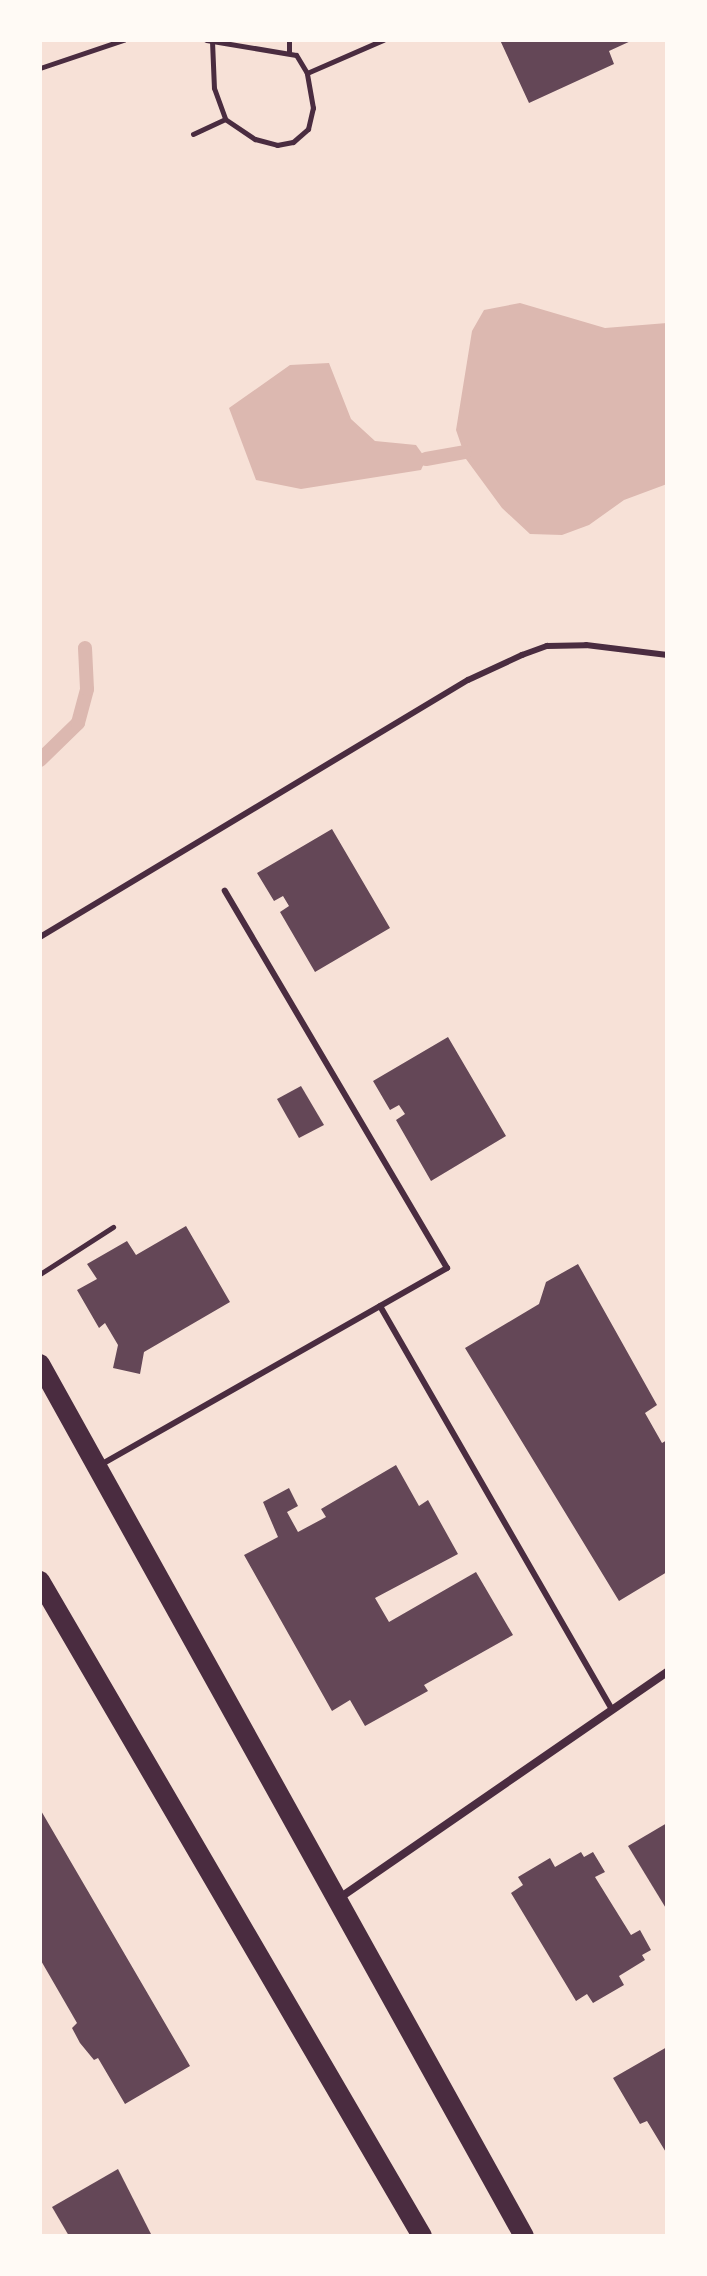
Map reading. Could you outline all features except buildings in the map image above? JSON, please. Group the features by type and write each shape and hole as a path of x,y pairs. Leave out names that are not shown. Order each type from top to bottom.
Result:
{"main road":[{"path":"40,1364 524,2236"},
{"path":"40,1581 422,2236"}],"street":[{"path":"338,1899 667,1672"}],"lane":[{"path":"40,937 468,680 522,655 547,646 586,645 667,655"},
{"path":"98,1466 447,1268 225,891"},
{"path":"380,1306 612,1710"}],"path":[{"path":"40,68 123,40"},
{"path":"206,40 289,51"},
{"path":"212,41 214,88 225,119 255,139 277,145 293,142 308,129 313,108 307,73 289,51 289,40"},
{"path":"307,73 380,41"},
{"path":"193,134 225,119"},
{"path":"40,1274 113,1227"}],"shaded area":[{"path":"520,303 605,328 667,323 667,484 624,500 589,525 562,535 530,534 502,508 466,459 456,430 472,331 484,310"},
{"path":"329,363 351,419 375,441 416,445 426,459 421,470 301,489 256,480 229,408 290,365"}],"waterway":[{"path":"426,459 464,452"},
{"path":"40,760 78,723 87,689 85,648"}]}
